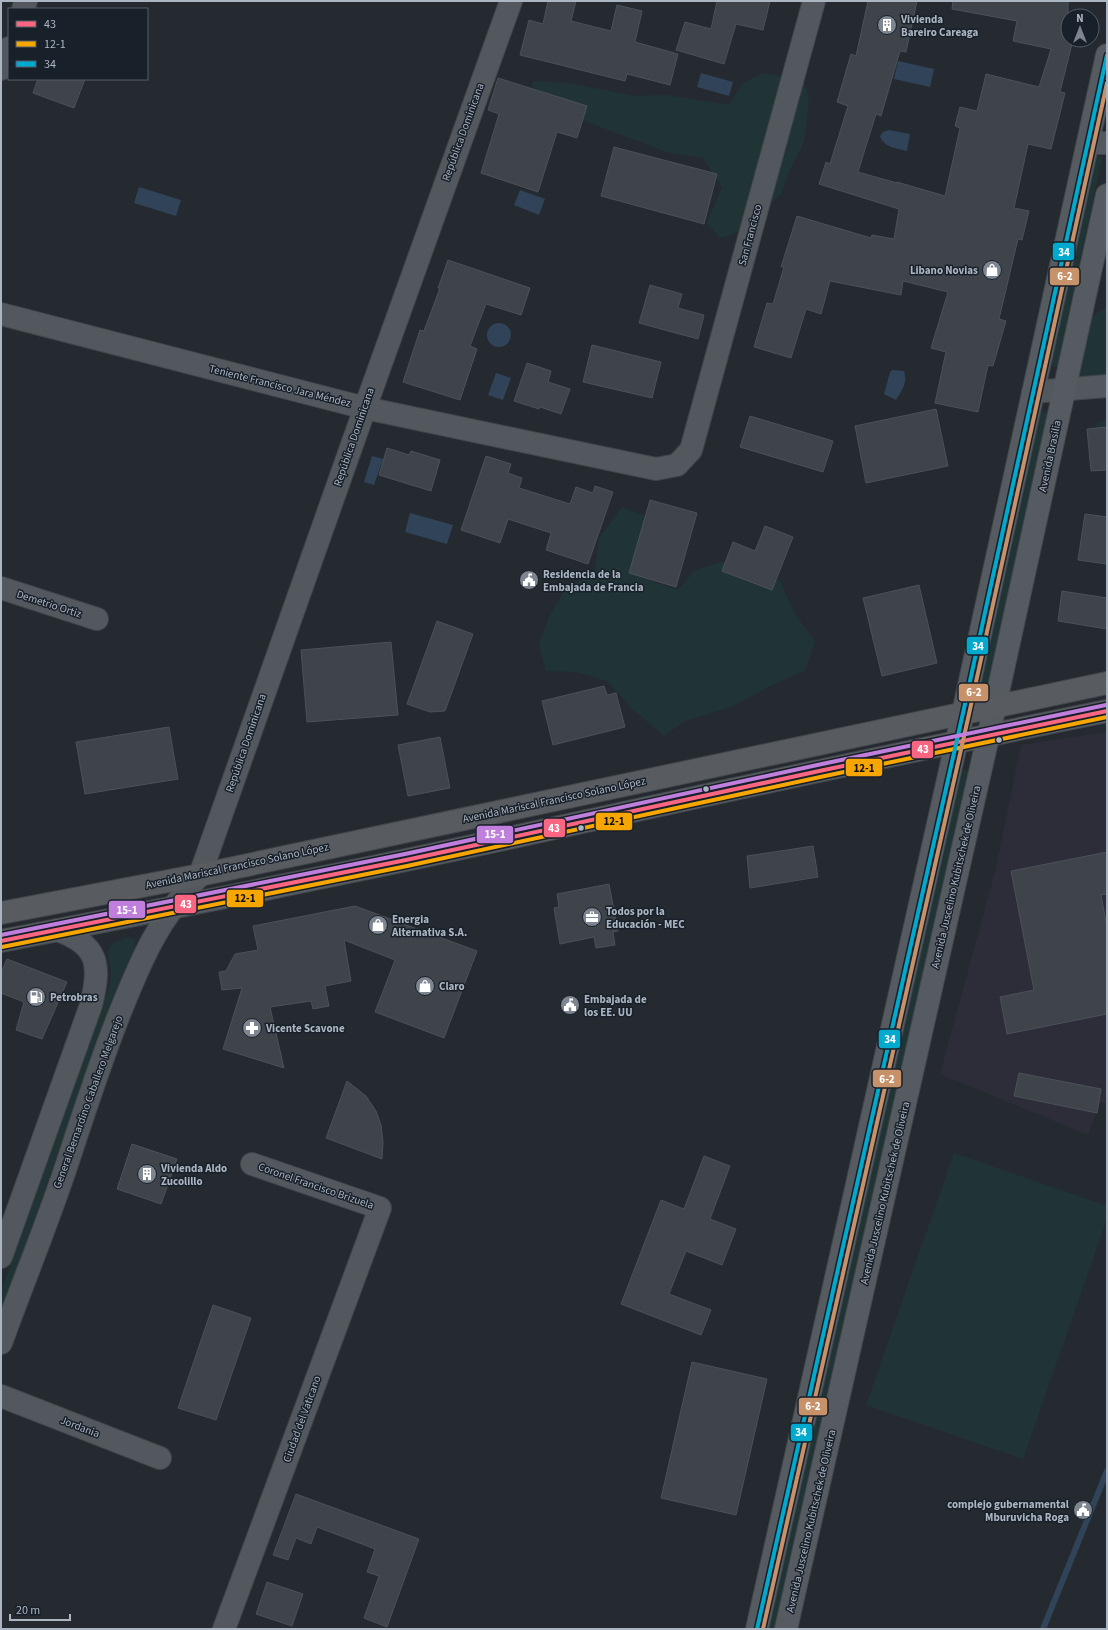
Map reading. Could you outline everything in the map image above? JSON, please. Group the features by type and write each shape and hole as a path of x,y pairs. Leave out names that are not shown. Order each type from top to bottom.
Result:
{"highway":[{"name":"Avenida Mariscal Francisco Solano López","path":"1,913 960,726 992,719 1107,683"},
{"name":"Avenida Mariscal Francisco Solano López","path":"1,941 171,908 540,831 992,719 1107,711"}],"main road":[{"path":"756,1629 960,726 1033,392 1098,143 1107,55"},
{"name":"Avenida Brasilia","path":"992,719 1107,195"},
{"name":"Avenida Juscelino Kubitschek de Oliveira","path":"786,1629 992,719"},
{"path":"880,1081 908,1088"}],"street":[{"name":"República Dominicana","path":"200,875 511,1"},
{"name":"San Francisco","path":"677,464 691,450 814,1"},
{"path":"1,69 8,51"},
{"name":"Teniente Francisco Jara Méndez","path":"1,314 365,408 656,470 677,464"},
{"path":"1033,392 1107,386"},
{"name":"Demetrio Ortiz","path":"1,588 97,620"},
{"name":"General Bernardino Caballero Melgarejo","path":"1,1343 68,1162 85,1106 139,966 152,939 171,908 200,875"},
{"path":"1,1257 91,1005 96,986 97,968 88,949 76,937 57,930"},
{"path":"38,1153 68,1162"},
{"name":"Coronel Francisco Brizuela","path":"252,1164 380,1208"},
{"name":"Ciudad del Vaticano","path":"224,1629 380,1208"},
{"name":"Jordania","path":"1,1396 160,1458"}],"shaded area":[{"path":"763,73 804,81 809,101 804,141 786,178 782,193 736,233 720,238 707,223 722,187 703,158 669,153 532,100 533,81 569,83 635,96 666,95 729,105 743,83"},
{"path":"1096,156 1100,156 1102,158 1064,335 1107,307 1107,395 1084,383 1073,371 1058,369 1057,366 1052,367 1050,363"},
{"path":"1041,411 1045,411 1047,414 988,692 982,695 980,692"},
{"path":"1107,418 1107,435 1093,429 1100,421"},
{"path":"622,507 659,521 635,554 649,580 678,590 695,570 721,562 780,581 796,616 815,641 805,671 772,685 733,706 685,721 664,736 632,709 607,681 577,672 546,671 539,644 550,615 566,588 595,572 599,538"},
{"path":"1107,732 1107,1104 1100,1102 1088,1135 940,1074 995,872 1021,745"},
{"path":"964,770 969,770 970,773 777,1629 766,1629 960,773"},
{"path":"128,937 135,939 135,947 114,994 1,1313 1,1292 108,992 111,976 108,956 109,948 113,944"},
{"path":"954,1153 1107,1206 1107,1219 1023,1459 866,1405"}],"water":[{"path":"898,61 934,69 930,87 894,79"},
{"path":"701,73 733,82 729,96 697,87"},
{"path":"889,130 910,134 907,151 891,147 884,143 880,136 883,132"},
{"path":"139,187 181,200 176,216 134,203"},
{"path":"520,190 545,199 539,215 514,205"},
{"path":"499,323 507,327 511,335 507,343 499,347 491,343 487,335 491,327"},
{"path":"892,370 904,371 905,375 904,386 896,400 884,394 890,372"},
{"path":"496,373 511,378 503,400 488,395"},
{"path":"372,456 383,459 374,485 364,482"},
{"path":"410,513 453,525 447,544 405,532"}],"building":[{"path":"548,1 576,1 571,21 611,31 617,5 642,11 635,42 678,54 670,85 627,74 625,81 520,55 529,20 543,24"},
{"path":"717,1 770,1 763,30 736,24 724,64 676,50 685,22 711,29"},
{"path":"868,1 917,1 906,52 900,51 881,116 876,114 858,172 945,196 960,128 955,126 960,107 977,111 986,74 1039,87 1051,49 1013,41 1017,21 952,9 953,1 1068,1 1068,8 1060,8 1060,48 1071,48 1060,92 1065,93 1051,149 1028,144 1014,208 1029,211 1022,240 1018,239 999,319 1006,321 993,366 988,365 978,412 935,403 946,352 931,348 948,292 903,281 901,295 830,281 821,314 806,309 791,358 754,347 767,303 773,304 784,267 781,267 797,216 871,238 872,235 894,239 899,209 819,184 826,162 830,164 848,106 837,102 851,54 856,56"},
{"path":"498,78 587,106 577,138 557,132 538,192 481,173 499,114 488,110"},
{"path":"38,80 85,80 74,108 33,93"},
{"path":"614,147 717,174 704,224 601,196"},
{"path":"448,260 530,288 521,315 486,304 470,346 477,349 460,400 403,382 420,330 424,331 440,288 438,288"},
{"path":"650,285 682,294 678,308 704,315 698,339 639,323"},
{"path":"592,345 661,362 652,398 583,382"},
{"path":"527,363 551,371 548,382 570,389 561,414 514,401"},
{"path":"936,409 948,466 866,483 855,426"},
{"path":"750,416 833,441 823,472 740,447"},
{"path":"1107,427 1107,470 1091,471 1087,429"},
{"path":"387,448 409,455 411,451 440,460 431,491 379,475"},
{"path":"486,456 511,464 508,473 522,478 519,488 570,504 576,487 593,493 595,486 613,492 588,564 546,550 551,533 508,519 500,543 461,530"},
{"path":"650,500 697,513 676,587 629,573"},
{"path":"1085,514 1107,517 1107,564 1078,560"},
{"path":"765,526 793,537 772,590 722,571 733,542 755,551"},
{"path":"919,585 937,663 882,676 863,598"},
{"path":"1062,591 1107,598 1107,629 1058,621"},
{"path":"437,621 473,634 445,711 430,712 407,704"},
{"path":"391,642 398,715 307,722 301,650"},
{"path":"604,686 607,695 616,693 625,727 553,745 542,701"},
{"path":"169,727 178,779 85,794 76,742"},
{"path":"440,737 450,788 408,796 398,745"},
{"path":"813,846 818,877 750,888 747,856"},
{"path":"1107,852 1107,894 1101,895 1107,928 1107,1014 1007,1034 1000,997 1034,990 1011,871"},
{"path":"609,884 618,931 613,932 615,945 596,948 594,937 560,944 554,908 559,907 557,894"},
{"path":"355,906 477,951 444,1038 375,1012 395,960 344,940 351,981 325,986 329,1006 313,1009 311,1001 270,1007 284,1068 223,1049 242,988 222,990 219,972 226,971 235,954 258,950 253,926"},
{"name":"Petrobras","path":"7,959 67,982 42,1039 16,1030 24,1002 1,993 1,973"},
{"path":"1019,1073 1101,1089 1097,1113 1014,1096"},
{"path":"347,1081 366,1096 376,1111 381,1125 383,1142 382,1159 326,1138"},
{"name":"Vivienda Aldo Zucolillo","path":"132,1144 177,1159 161,1204 117,1189"},
{"path":"704,1156 730,1166 710,1219 736,1229 722,1265 686,1251 669,1294 711,1310 701,1335 621,1304 661,1200 684,1209"},
{"path":"213,1305 251,1318 216,1420 178,1408"},
{"path":"692,1362 767,1379 736,1515 661,1498"},
{"path":"296,1494 419,1539 387,1627 364,1618 379,1576 367,1572 375,1549 317,1527 311,1544 296,1538 288,1560 273,1555"},
{"path":"267,1582 303,1594 292,1626 256,1614"}],"waterway":[{"path":"1043,1629 1107,1471"}],"transit line":[{"name":"34","path":"757,1629 963,713 1107,55"},
{"name":"6-2","path":"763,1629 969,714 1107,83"},
{"name":"15-1","path":"1,935 405,854 822,764 1106,705"},
{"name":"43","path":"1,941 406,860 1107,711"},
{"name":"12-1","path":"2,947 407,866 1107,717"}],"place":[{"name":"Vivienda Bareiro Careaga","path":"887,25"},
{"name":"Libano Novias","path":"992,270"},
{"name":"Residencia de la Embajada de Francia","path":"529,580"},
{"name":"Todos por la Educación - MEC","path":"592,917"},
{"name":"Energia Alternativa S.A.","path":"378,925"},
{"name":"Claro","path":"425,986"},
{"name":"Petrobras","path":"36,997"},
{"name":"Embajada de los EE. UU","path":"570,1005"},
{"name":"Vicente Scavone","path":"252,1028"},
{"name":"Vivienda Aldo Zucolillo","path":"147,1174"},
{"name":"complejo gubernamental Mburuvicha Roga","path":"1083,1510"}]}
